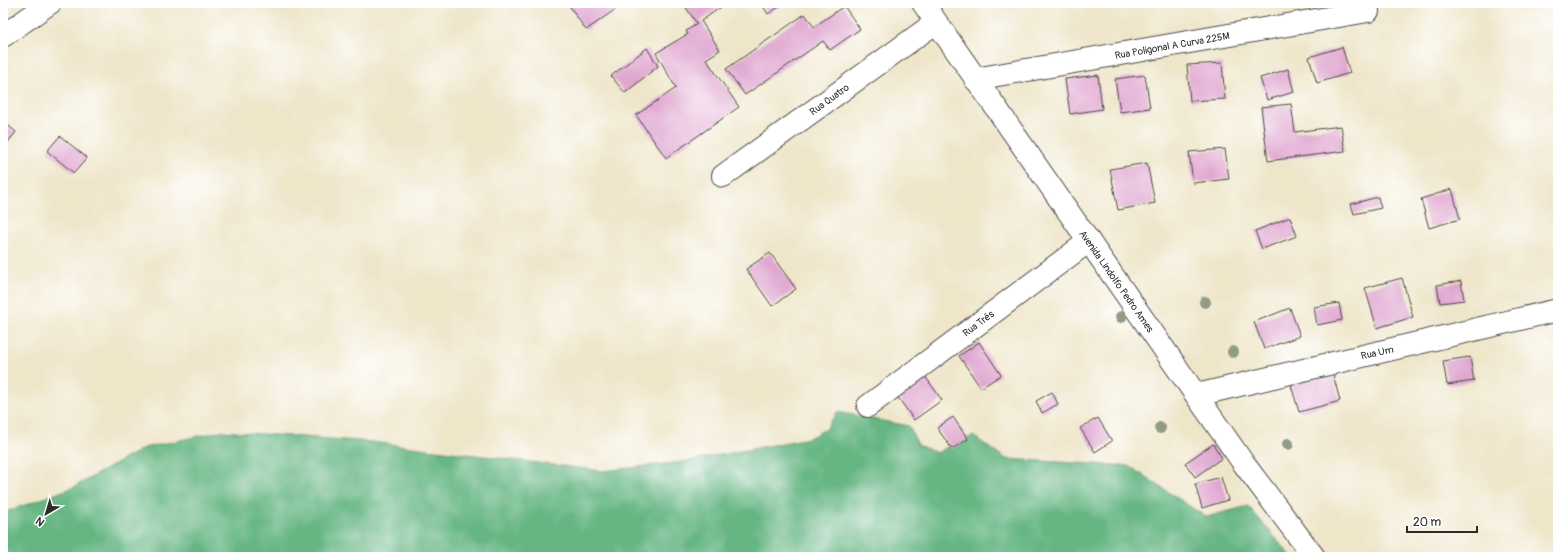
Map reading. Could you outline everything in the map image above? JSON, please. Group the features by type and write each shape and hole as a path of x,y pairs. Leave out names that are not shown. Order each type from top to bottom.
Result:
{"street":[{"path":"3,36 50,3"},
{"name":"Avenida Lindolfo Pedro Ames","path":"923,3 935,23 1244,464 1314,557"},
{"name":"Rua Poligonal A Curva 225M","path":"975,79 1368,11"},
{"name":"Rua Quatro","path":"723,176 935,23"},
{"name":"Rua Três","path":"868,406 1088,241"},
{"name":"Rua Um","path":"1197,395 1558,310"}],"green space":[{"path":"837,412 909,426 918,445 937,453 954,443 973,436 1006,459 1129,466 1206,517 1248,506 1292,557 3,557 3,513 74,487 144,448 222,431 372,442 602,471 683,462 809,438 826,429"}],"building":[{"path":"612,3 616,9 586,30 568,4"},
{"path":"683,3 727,3 701,21 720,50 706,59 739,107 666,158 636,115 676,88 656,53 688,34 686,31 697,24"},
{"path":"761,3 785,3 768,14"},
{"path":"844,6 860,29 830,50 823,41 745,95 726,69 805,14 814,27"},
{"path":"1342,47 1350,73 1317,83 1309,57"},
{"path":"647,48 658,66 625,93 611,76"},
{"path":"1222,63 1225,99 1190,101 1187,65"},
{"path":"1288,69 1294,92 1267,100 1260,78"},
{"path":"1098,75 1102,109 1070,114 1065,79"},
{"path":"1145,75 1150,108 1120,112 1115,79"},
{"path":"1291,104 1295,132 1341,126 1345,151 1268,161 1261,107"},
{"path":"3,121 16,132 4,147 3,146"},
{"path":"60,136 87,158 74,173 47,151"},
{"path":"1225,149 1229,179 1193,183 1189,152"},
{"path":"1147,163 1155,203 1118,210 1110,169"},
{"path":"1452,189 1460,219 1429,228 1421,199"},
{"path":"1378,197 1381,208 1354,214 1351,204"},
{"path":"1290,217 1297,236 1262,249 1255,231"},
{"path":"770,253 796,289 772,306 746,269"},
{"path":"1402,278 1413,317 1377,328 1365,288"},
{"path":"1461,281 1464,300 1440,303 1437,285"},
{"path":"1339,303 1342,320 1317,325 1314,307"},
{"path":"1290,308 1300,336 1264,349 1254,322"},
{"path":"979,342 1001,375 981,388 959,356"},
{"path":"1470,357 1474,381 1447,385 1443,361"},
{"path":"922,372 942,400 914,420 894,392"},
{"path":"1333,374 1340,401 1299,412 1291,385"},
{"path":"1052,392 1058,404 1042,413 1036,401"},
{"path":"953,417 968,439 952,449 937,428"},
{"path":"1098,418 1112,441 1095,452 1080,428"},
{"path":"1213,444 1222,458 1195,477 1185,463"},
{"path":"1221,477 1228,500 1202,508 1195,484"}]}
